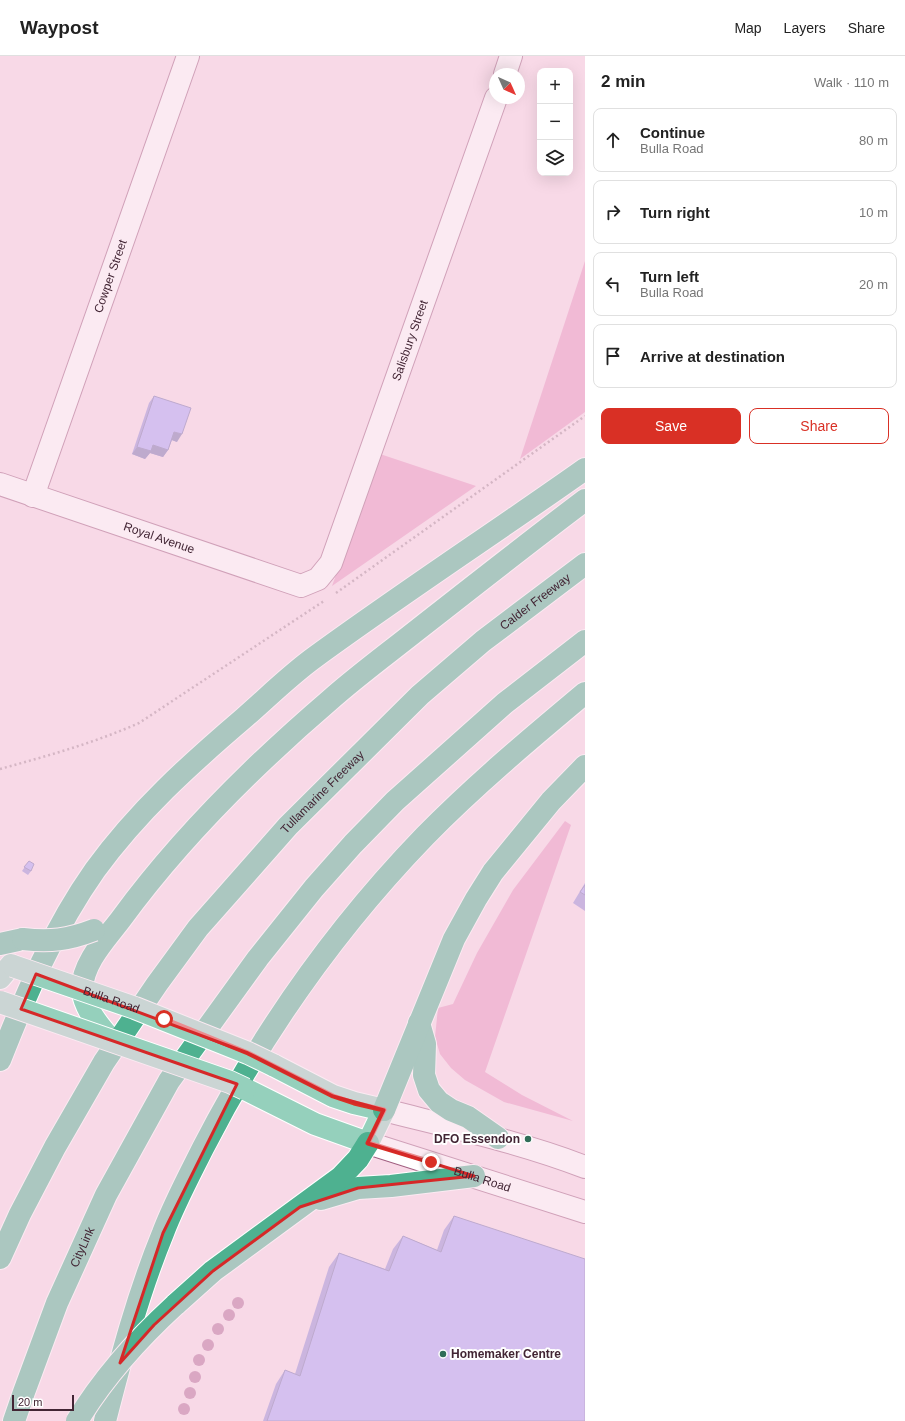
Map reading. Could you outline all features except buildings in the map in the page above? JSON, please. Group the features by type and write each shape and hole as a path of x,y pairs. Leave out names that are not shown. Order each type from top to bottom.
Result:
{"highway":[{"path":"0,1060 43,958 56,934 94,872 130,825 154,799 192,762 314,658 585,469"},
{"path":"83,984 94,956 130,907 191,833 244,779 303,723 343,689 492,571 585,500"},
{"name":"Calder Freeway","path":"483,641 585,559"},
{"name":"Tullamarine Freeway","path":"0,1258 20,1214 55,1147 104,1062 126,1027 198,928 288,826 420,695 483,641 585,564"},
{"name":"CityLink","path":"14,1421 51,1318 106,1195 169,1082 258,958 314,888 353,844 395,801 506,703 585,641"},
{"path":"105,1421 125,1345 141,1294 163,1233 189,1176 226,1102 266,1038 312,972 350,922 396,868 426,836 501,765 579,699"},
{"path":"384,1110 454,939 493,872 552,801 585,766"},
{"path":"0,944 23,939 52,941 62,940 94,930 130,907"},
{"path":"419,1023 425,1044 424,1075 429,1090 439,1102 451,1110 468,1117 498,1138"},
{"path":"77,1421 103,1384 136,1343 175,1305 213,1271 346,1172 358,1159 368,1143"},
{"path":"300,1207 322,1198 358,1188 391,1186 474,1176"}],"main road":[{"name":"Bulla Road","path":"6,967 83,984 234,1047 333,1096 384,1110"},
{"path":"83,984 85,1001 92,1014 112,1041"},
{"name":"Bulla Road","path":"0,1002 230,1082 315,1124 368,1143"},
{"path":"368,1143 384,1110"}],"street":[{"name":"Cowper Street","path":"33,496 188,56"},
{"path":"507,68 511,56"},
{"name":"Salisbury Street","path":"318,580 331,563 494,104"},
{"name":"Royal Avenue","path":"0,484 301,586 318,580"},
{"name":"Bulla Road","path":"384,1110 498,1138 549,1153 585,1167"},
{"name":"Bulla Road","path":"368,1143 585,1212"}],"path":[{"path":"0,768 46,756 108,736 139,723 316,606 585,416"}],"highlighted area":[{"path":"36,974 248,1053 333,1096 384,1110 368,1143 474,1176 358,1188 300,1207 213,1271 154,1325 120,1363 163,1233 237,1084 21,1009"}],"shaded area":[{"path":"585,261 585,412 520,459"},
{"path":"380,454 476,486 332,586"},
{"path":"565,821 571,825 485,1072 522,1095 573,1121 504,1102 465,1080 451,1068 440,1054 435,1037 438,1008 453,1004 477,953 513,890"}],"place":[{"name":"DFO Essendon","path":"528,1139"},
{"name":"Homemaker Centre","path":"443,1354"}],"route":[{"path":"164,1019 262,1059 333,1096 384,1110 368,1143 431,1162"}]}
